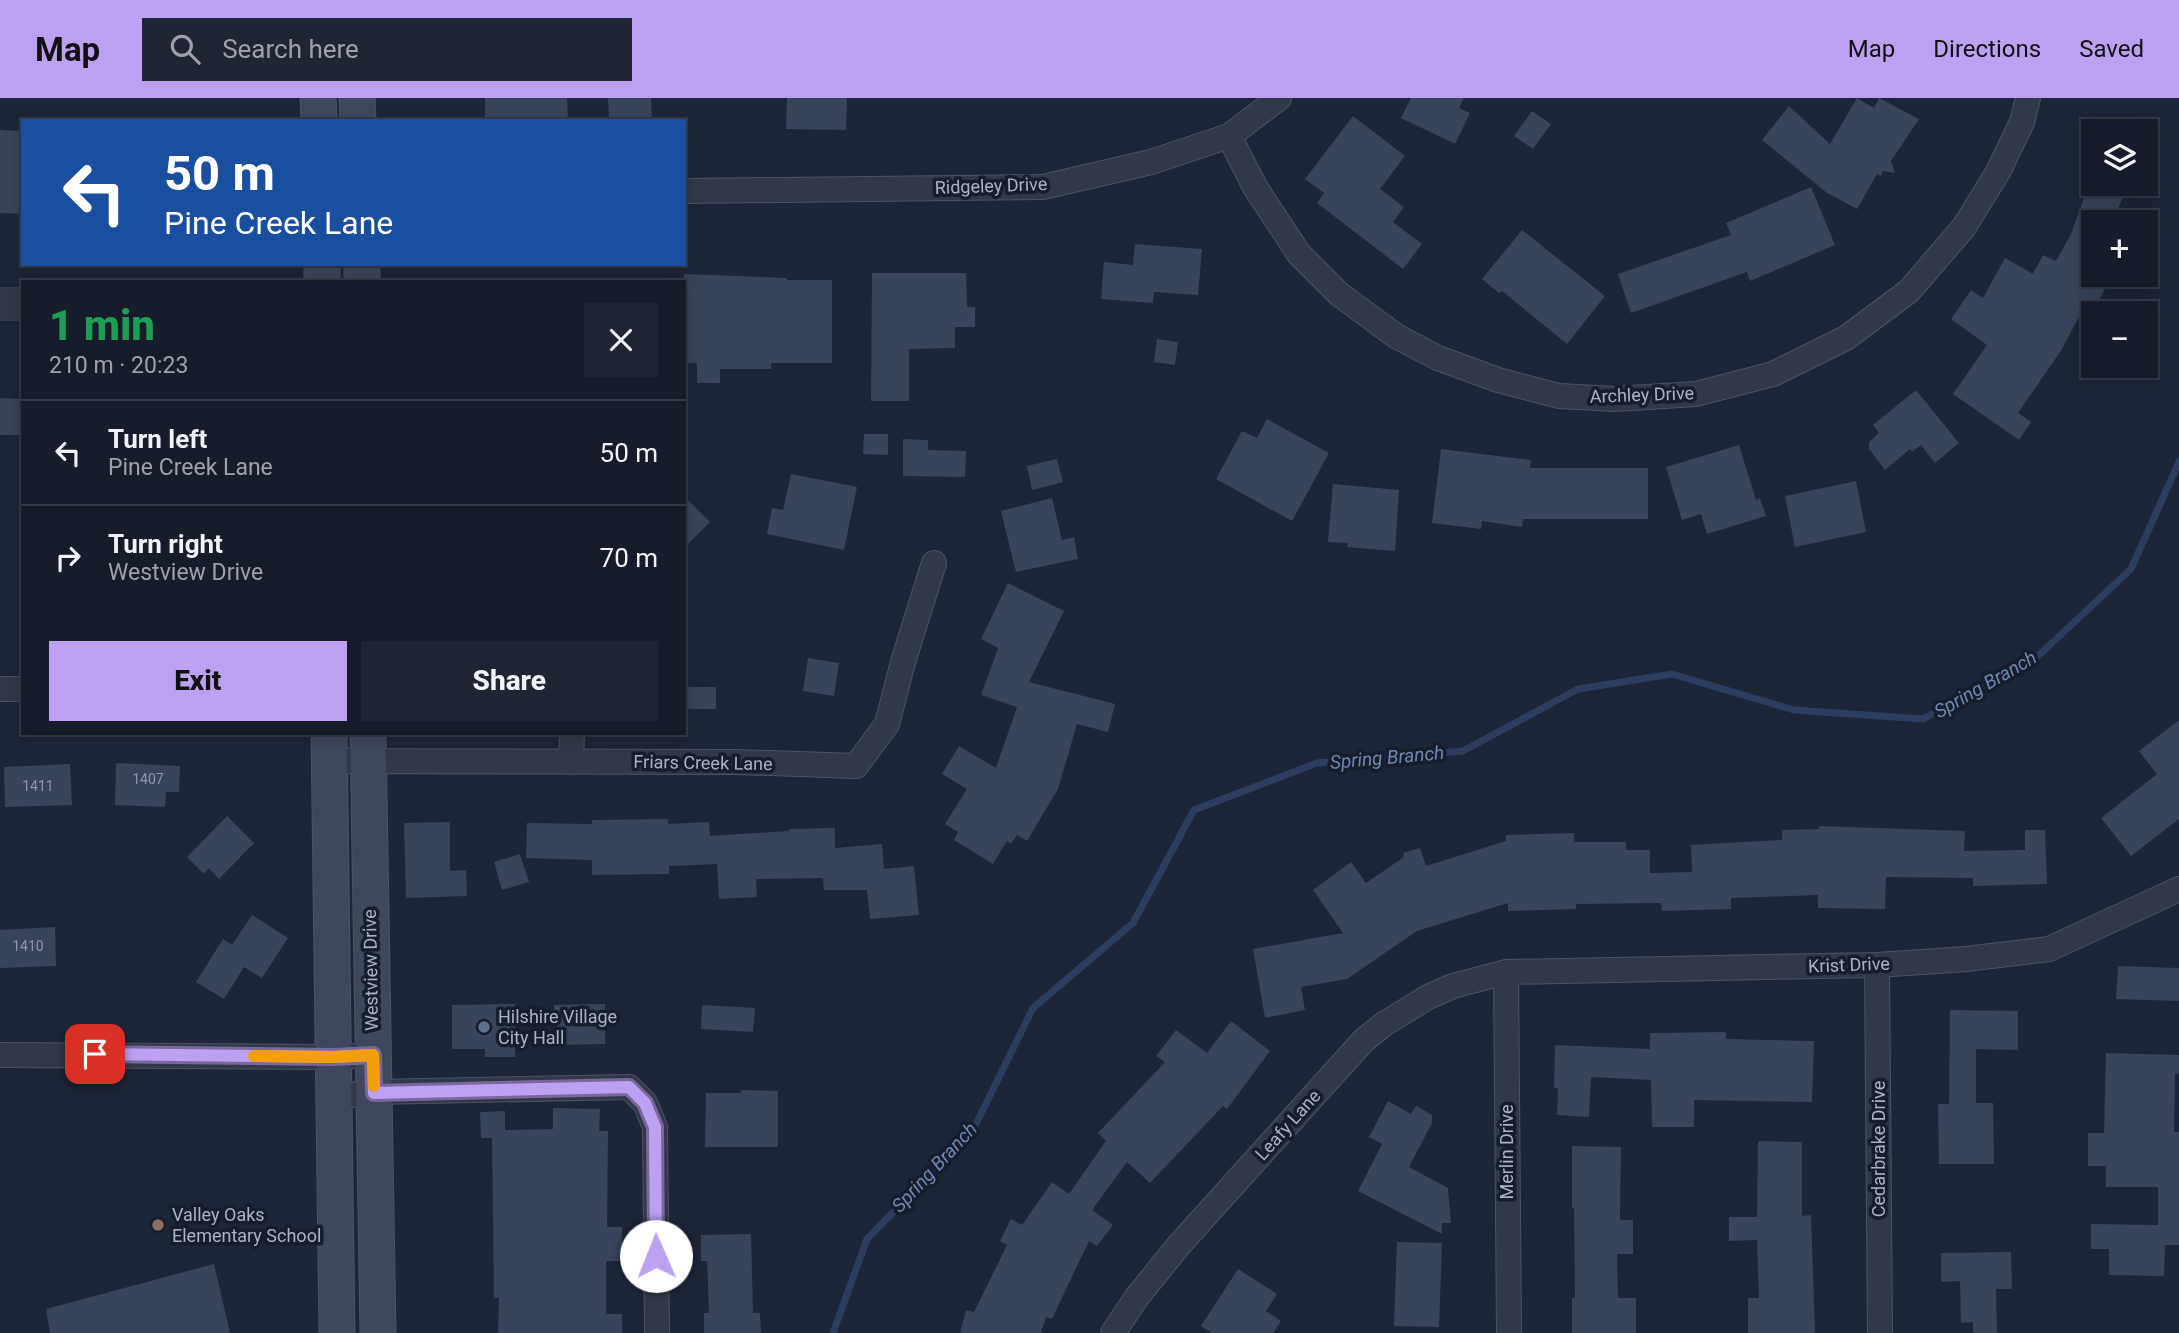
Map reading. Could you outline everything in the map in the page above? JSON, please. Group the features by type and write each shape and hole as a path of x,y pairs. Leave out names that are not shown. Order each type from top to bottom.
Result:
{"main road":[{"path":"318,98 319,119"},
{"path":"357,98 358,119"},
{"path":"330,747 337,1333"},
{"name":"Westview Drive","path":"368,747 378,1333"}],"street":[{"name":"Ridgeley Drive","path":"686,191 1043,187 1151,162 1229,136 1279,98"},
{"name":"Archley Drive","path":"1229,136 1255,187 1299,254 1339,294 1396,336 1438,358 1498,380 1559,396 1615,399 1709,391 1773,374 1846,338 1909,290 1964,227 1998,172 2022,122 2028,98"},
{"path":"0,304 21,304"},
{"name":"Friars Creek Lane","path":"330,747 368,747 571,762 737,762 856,766 887,724 934,562"},
{"path":"0,689 21,689"},
{"path":"571,762 572,735"},
{"name":"Krist Drive","path":"1506,972 1877,965 1966,959 2049,948 2167,897 2179,889"},
{"name":"Cedarbrake Drive","path":"1877,965 1880,1333"},
{"name":"Leafy Lane","path":"1113,1333 1137,1297 1180,1245 1364,1040 1384,1024 1428,997 1453,986 1506,972"},
{"name":"Merlin Drive","path":"1506,972 1509,1333"},
{"path":"0,1055 373,1055"},
{"path":"335,1097 374,1093 629,1087 637,1094 655,1127 657,1333"}],"building":[{"path":"485,98 567,98 568,119 485,119"},
{"path":"608,98 651,98 652,119 609,119"},
{"path":"787,98 847,98 846,130 786,129"},
{"path":"1411,98 1464,98 1459,108 1470,113 1455,144 1401,118"},
{"path":"1857,98 1874,108 1879,98 1919,119 1891,161 1895,173 1883,171 1881,176 1877,174 1857,209 1827,193 1762,140 1789,106 1830,144"},
{"path":"1532,111 1551,124 1533,149 1514,136"},
{"path":"1353,116 1405,156 1380,189 1404,207 1393,222 1422,244 1403,269 1317,203 1324,193 1305,179"},
{"path":"0,130 21,131 21,214 0,213"},
{"path":"1811,187 1835,245 1750,281 1747,272 1631,313 1618,274 1731,235 1726,223"},
{"path":"2085,196 2123,196 2118,210 2081,210 2081,287 2106,287 2099,301 2081,301 2081,313 2062,349 2018,413 2031,422 2019,440 1953,394 1987,345 1951,319 1971,290 1983,298 2005,258 2033,274 2043,255 2056,261 2071,234"},
{"path":"1522,230 1605,296 1567,344 1502,291 1499,293 1482,279"},
{"path":"1135,244 1202,249 1198,295 1154,292 1153,303 1101,299 1104,262 1133,265"},
{"path":"872,273 966,273 967,307 975,307 975,327 955,327 955,348 909,349 909,401 871,401"},
{"path":"684,274 832,280 832,363 771,363 771,369 720,369 720,383 697,383 697,363 686,363"},
{"path":"1157,339 1178,342 1175,365 1154,362"},
{"path":"1916,390 1959,443 1935,463 1921,445 1912,452 1910,449 1885,470 1869,449 1869,442 1879,433 1873,425"},
{"path":"0,398 21,399 21,435 0,435"},
{"path":"1267,419 1329,453 1292,521 1216,479 1242,431 1257,438"},
{"path":"864,434 888,434 888,455 863,454"},
{"path":"903,439 928,440 928,450 966,451 965,477 903,476"},
{"path":"1739,445 1756,500 1760,498 1766,516 1707,534 1701,514 1682,520 1666,467"},
{"path":"1441,449 1531,460 1530,468 1648,468 1648,519 1523,519 1522,527 1482,521 1481,529 1432,523"},
{"path":"1057,459 1063,482 1032,490 1027,466"},
{"path":"791,474 857,487 844,550 767,534 772,508 783,510"},
{"path":"1856,481 1866,532 1795,547 1785,496"},
{"path":"1333,484 1399,490 1395,551 1347,547 1348,543 1328,542"},
{"path":"686,498 710,522 686,546"},
{"path":"1052,498 1062,540 1074,537 1078,559 1016,572 1001,511"},
{"path":"1008,583 1064,611 1029,682 1115,704 1108,732 1077,724 1058,789 1027,841 1017,835 1011,844 1007,841 993,864 954,840 958,832 945,824 967,789 942,774 959,746 996,768 1017,707 981,695 998,648 981,639"},
{"path":"808,658 839,663 834,696 803,691"},
{"path":"686,687 716,687 716,709 686,709"},
{"path":"2179,720 2179,819 2131,856 2101,818 2157,774 2139,751"},
{"path":"116,763 180,766 179,792 166,792 165,807 115,805"},
{"path":"70,764 72,805 5,807 4,767"},
{"path":"227,816 254,843 219,879 209,868 204,874 187,857"},
{"path":"668,819 668,824 709,822 710,836 835,828 835,848 882,844 884,869 914,866 919,915 870,919 867,890 824,890 823,878 756,879 757,897 719,899 717,864 669,866 669,874 592,875 592,860 526,858 527,823 592,824 592,820"},
{"path":"450,822 450,871 466,870 467,896 406,898 404,823"},
{"path":"1819,826 1965,831 1964,851 2025,850 2025,830 2045,830 2047,884 1973,886 1973,878 1886,877 1885,909 1818,908 1818,895 1731,898 1731,909 1662,911 1661,903 1576,904 1576,909 1508,911 1508,903 1417,931 1347,979 1301,987 1305,1010 1265,1018 1253,949 1343,933 1313,890 1351,862 1366,883 1404,857 1403,853 1420,848 1426,866 1506,841 1506,835 1574,833 1574,842 1626,842 1626,850 1650,850 1650,873 1692,872 1691,845 1782,840 1782,830 1819,829"},
{"path":"520,854 529,882 502,890 494,862"},
{"path":"252,915 288,938 262,978 244,967 224,999 196,982 223,939 232,945"},
{"path":"55,927 56,966 0,968 0,930"},
{"path":"2118,966 2179,968 2179,1001 2116,999"},
{"name":"Hilshire Village City Hall","path":"515,1004 515,1057 485,1057 485,1049 452,1049 452,1005"},
{"path":"605,1004 605,1044 555,1045 554,1005"},
{"path":"702,1005 755,1008 753,1032 701,1029"},
{"path":"1950,1010 2018,1011 2018,1050 1976,1049 1976,1103 1993,1103 1994,1164 1939,1164 1938,1104 1949,1104"},
{"path":"1231,1021 1270,1051 1227,1109 1223,1106 1150,1183 1127,1162 1092,1210 1113,1225 1097,1246 1089,1241 1052,1319 1046,1317 1041,1333 960,1333 966,1310 974,1312 1007,1245 1000,1241 1011,1219 1022,1225 1052,1182 1069,1194 1106,1141 1098,1133 1165,1062 1156,1056 1176,1030 1207,1053"},
{"path":"1726,1032 1726,1039 1814,1041 1812,1102 1694,1100 1694,1127 1652,1127 1651,1080 1591,1077 1589,1117 1557,1115 1558,1088 1554,1088 1555,1045 1650,1049 1650,1033"},
{"path":"2106,1053 2179,1055 2179,1074 2175,1073 2174,1132 2179,1132 2179,1245 2165,1245 2164,1276 2109,1275 2109,1249 2091,1249 2091,1224 2158,1225 2158,1187 2106,1187 2106,1166 2088,1166 2088,1133 2104,1133"},
{"path":"741,1090 778,1091 778,1147 705,1147 706,1093 741,1093"},
{"path":"1388,1101 1411,1114 1416,1106 1432,1115 1432,1123 1409,1167 1448,1188 1451,1223 1442,1223 1442,1234 1358,1191 1382,1144 1369,1137"},
{"path":"553,1108 600,1109 599,1131 608,1131 607,1227 622,1227 622,1261 606,1261 606,1314 622,1314 622,1333 498,1333 499,1298 494,1298 492,1138 481,1138 480,1112 505,1111 505,1130 553,1129"},
{"path":"1758,1141 1802,1142 1802,1216 1811,1215 1815,1333 1748,1333 1748,1298 1759,1298 1757,1240 1729,1241 1729,1217 1757,1217"},
{"path":"1572,1146 1621,1147 1620,1220 1633,1220 1633,1254 1617,1254 1618,1298 1636,1298 1636,1333 1572,1333 1572,1298 1575,1298"},
{"path":"751,1234 753,1313 760,1313 761,1333 704,1333 704,1313 709,1313 707,1261 701,1261 701,1235"},
{"path":"1397,1242 1442,1243 1439,1327 1394,1326"},
{"path":"2011,1252 2012,1289 1996,1289 1997,1333 1973,1333 1973,1322 1961,1323 1960,1281 1941,1282 1941,1253"},
{"path":"214,1264 230,1333 50,1333 46,1309"},
{"path":"1238,1269 1277,1294 1266,1311 1281,1321 1273,1333 1212,1333 1201,1326"}],"waterway":[{"name":"Spring Branch","path":"833,1333 867,1239 973,1130 1033,1008 1133,923 1194,810 1317,763 1463,751 1578,689 1672,674 1794,710 1923,719 2038,656 2131,569 2179,462"}],"slow traffic":[{"path":"254,1056 373,1055 374,1086"}],"place":[{"name":"Hilshire Village City Hall","path":"484,1027"},
{"name":"Valley Oaks Elementary School","path":"158,1225"}],"route":[{"path":"95,1054 334,1057 373,1055 374,1093 629,1087 645,1103 655,1127 656,1256"}]}
